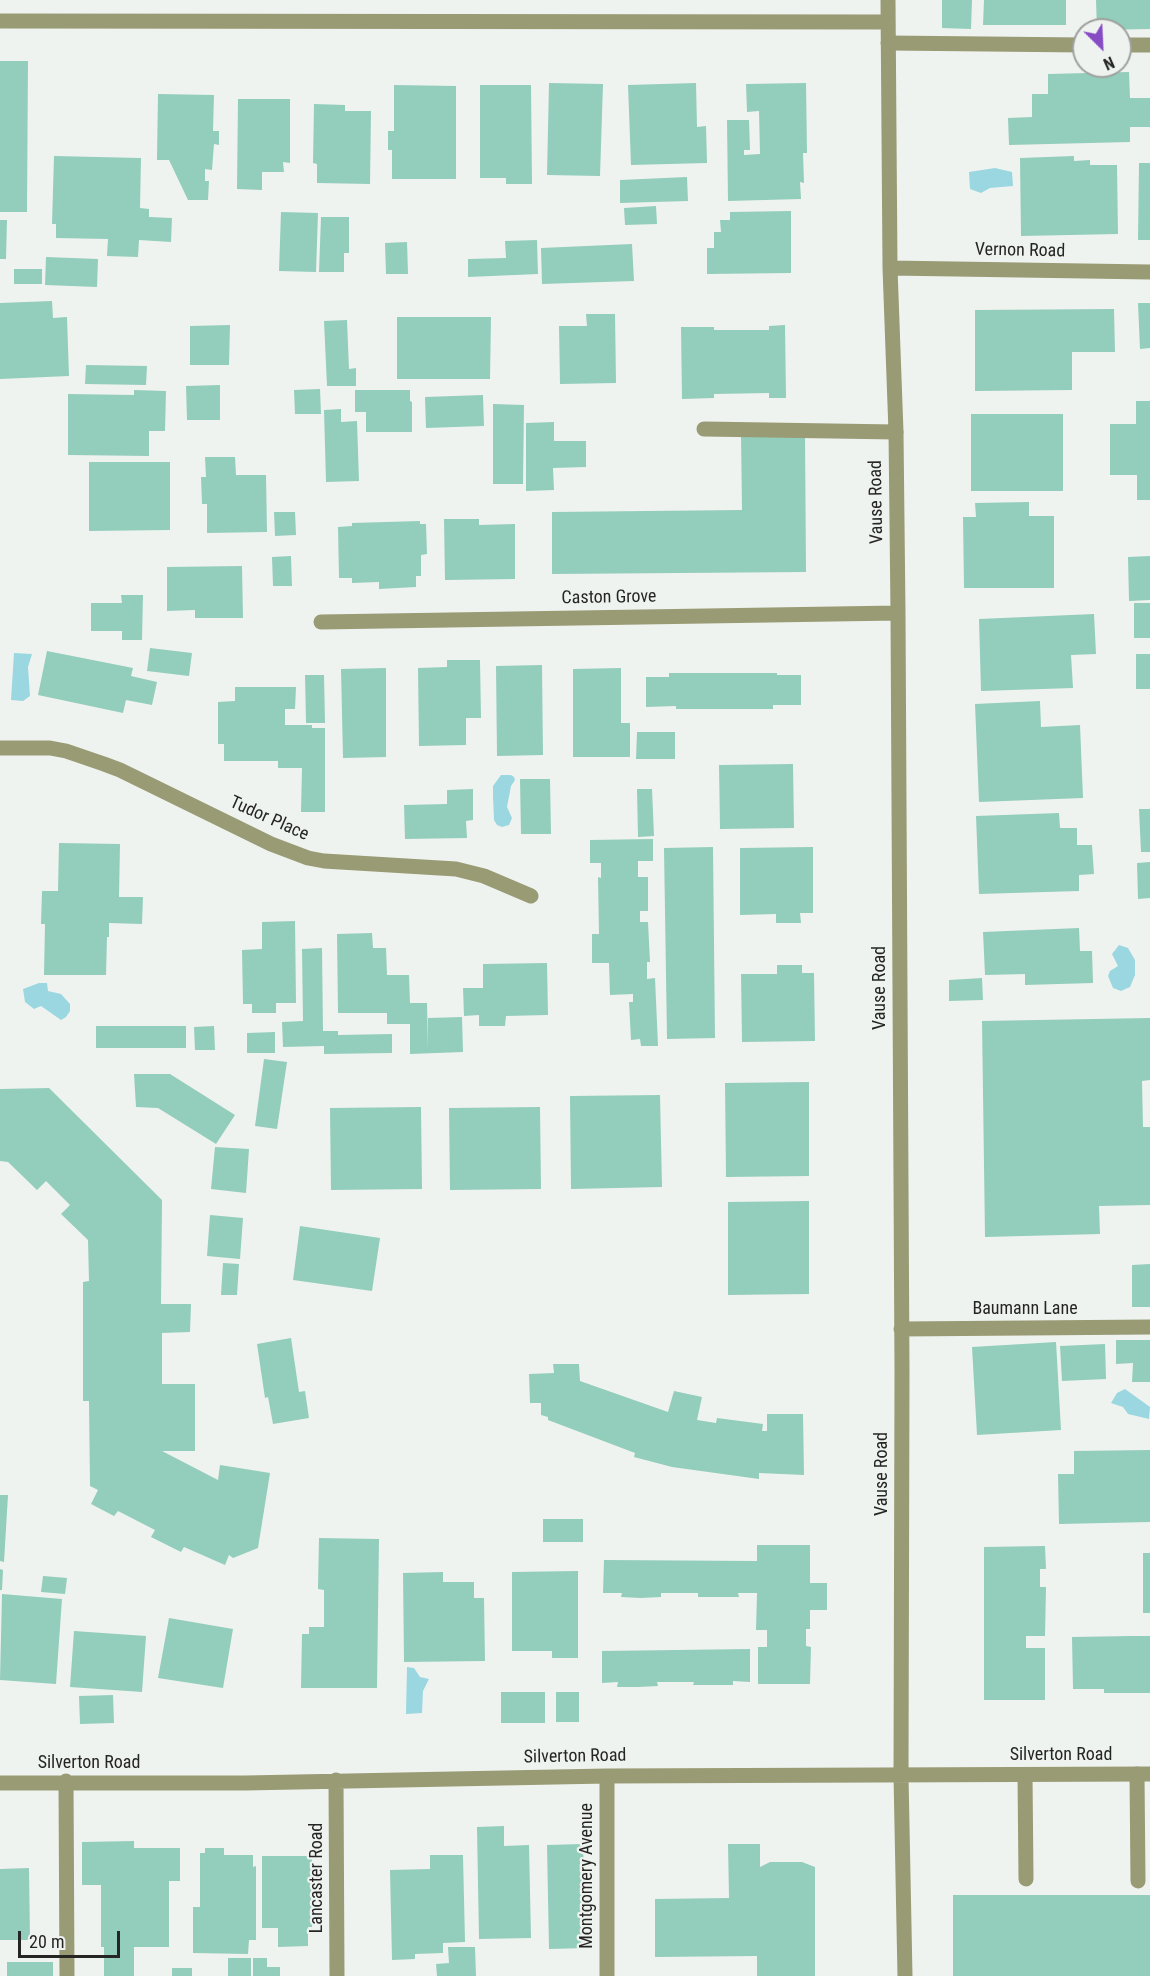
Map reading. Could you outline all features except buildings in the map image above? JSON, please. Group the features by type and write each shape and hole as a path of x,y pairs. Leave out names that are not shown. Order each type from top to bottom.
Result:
{"street":[{"name":"Vause Road","path":"888,0 890,268 896,432 898,613 901,1776 904,1976"},
{"path":"0,21 888,22"},
{"path":"888,43 1072,45"},
{"path":"1132,45 1150,45"},
{"name":"Vernon Road","path":"890,268 1150,272"},
{"path":"704,429 896,432"},
{"name":"Caston Grove","path":"321,622 898,613"},
{"name":"Tudor Place","path":"0,748 50,748 104,764 271,844 308,858 324,861 456,869 492,879 531,896"},
{"name":"Baumann Lane","path":"901,1329 1150,1327"},
{"path":"1138,1881 1143,1774"},
{"name":"Silverton Road","path":"0,1783 66,1781 245,1783 607,1776 1143,1774"},
{"path":"1025,1775 1026,1879"},
{"name":"Montgomery Avenue","path":"607,1776 607,1976"},
{"name":"Lancaster Road","path":"336,1780 337,1976"},
{"path":"66,1781 67,1976"}],"water":[{"path":"995,168 1012,172 1013,186 990,188 981,193 970,189 969,172"},
{"path":"14,653 32,654 28,667 30,696 23,701 11,700"},
{"path":"501,775 511,775 515,780 511,786 507,807 512,818 509,825 502,827 494,820 493,796 493,786"},
{"path":"1119,945 1128,948 1135,960 1135,975 1130,987 1121,991 1113,988 1108,976 1110,971 1118,966 1112,954"},
{"path":"39,983 47,983 48,991 61,994 70,1004 70,1011 66,1017 61,1020 41,1006 34,1009 25,1002 23,989"},
{"path":"1125,1389 1150,1407 1149,1419 1128,1414 1123,1407 1111,1403 1117,1393"},
{"path":"407,1667 414,1668 420,1677 429,1679 423,1691 422,1713 406,1714"}]}
